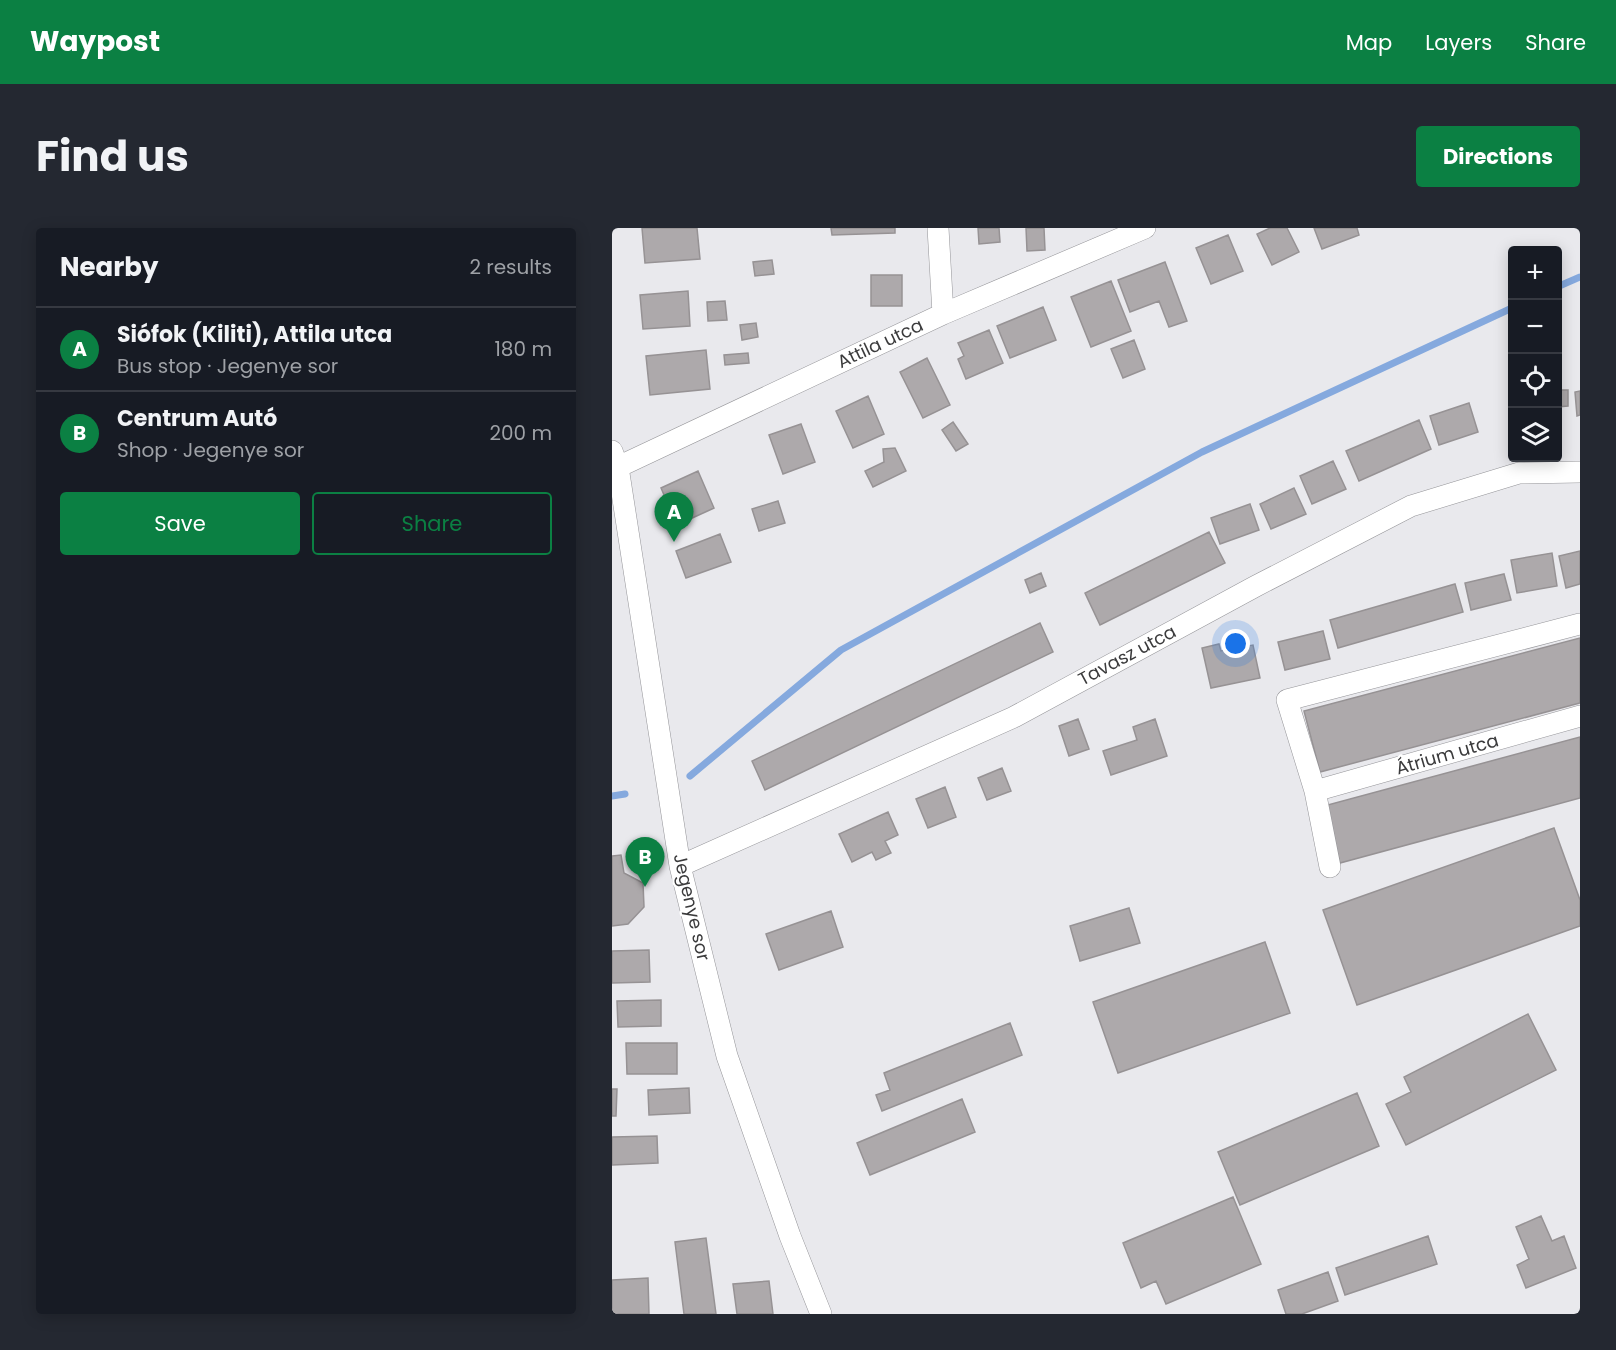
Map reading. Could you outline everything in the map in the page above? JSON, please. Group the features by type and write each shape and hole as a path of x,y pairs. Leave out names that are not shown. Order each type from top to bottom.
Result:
{"street":[{"path":"938,228 942,314"},
{"name":"Attila utca","path":"615,459 942,314 1145,228"},
{"name":"Jegenye sor","path":"615,459 680,866 728,1056 790,1236 822,1314"},
{"name":"Tavasz utca","path":"680,866 1014,717 1256,586 1411,506 1520,473 1580,472"},
{"path":"1330,867 1315,791 1287,700 1580,624"},
{"name":"Átrium utca","path":"1315,791 1580,716"}],"building":[{"path":"642,228 697,228 700,259 645,263"},
{"path":"831,228 895,228 895,233 832,235"},
{"path":"978,228 999,228 1000,242 979,244"},
{"path":"1026,228 1044,228 1045,250 1027,251"},
{"path":"1270,228 1287,228 1299,252 1272,265 1257,234"},
{"path":"1314,228 1357,228 1359,235 1322,249"},
{"path":"1228,235 1243,271 1211,284 1196,248"},
{"path":"772,260 774,274 755,276 753,262"},
{"path":"1165,262 1187,321 1169,327 1159,301 1130,312 1118,280"},
{"path":"871,275 902,275 902,306 871,306"},
{"path":"1111,281 1131,331 1091,347 1071,297"},
{"path":"688,291 690,326 643,329 640,295"},
{"path":"725,301 727,320 708,321 707,302"},
{"path":"1043,307 1056,340 1010,358 997,326"},
{"path":"756,323 758,337 742,340 740,325"},
{"path":"989,330 1003,363 966,379 958,359 964,356 958,343"},
{"path":"1134,340 1145,369 1123,378 1111,349"},
{"path":"706,350 710,389 650,395 646,356"},
{"path":"748,353 749,363 725,365 724,355"},
{"path":"927,358 950,405 923,418 900,372"},
{"path":"1562,390 1568,390 1568,406 1562,407"},
{"path":"1580,391 1580,415 1577,416 1575,392"},
{"path":"868,396 884,434 853,448 836,411"},
{"path":"1469,403 1478,432 1439,445 1430,416"},
{"path":"1419,420 1431,449 1359,481 1346,451"},
{"path":"953,422 968,444 956,451 942,430"},
{"path":"801,424 815,462 783,474 769,435"},
{"path":"895,448 906,471 873,487 865,471 884,462 883,449"},
{"path":"1333,461 1346,489 1312,504 1300,476"},
{"path":"698,471 714,508 677,525 661,488"},
{"path":"1294,488 1306,514 1271,529 1260,504"},
{"path":"778,501 785,523 759,531 752,509"},
{"path":"1250,504 1259,530 1220,544 1211,518"},
{"path":"1209,532 1225,563 1100,625 1085,593"},
{"path":"720,534 731,562 686,578 676,551"},
{"path":"1580,551 1580,584 1566,588 1559,556"},
{"path":"1552,553 1557,586 1517,593 1511,560"},
{"path":"1041,573 1046,586 1030,593 1025,580"},
{"path":"1504,574 1511,600 1471,610 1465,583"},
{"path":"1455,584 1463,612 1338,648 1330,620"},
{"path":"1040,623 1053,652 765,790 752,761"},
{"path":"1323,631 1330,659 1285,670 1278,642"},
{"path":"1580,638 1580,703 1320,772 1304,711"},
{"path":"1219,644 1221,651 1253,645 1260,678 1211,688 1202,648"},
{"path":"1078,719 1089,749 1069,756 1059,726"},
{"path":"1155,719 1167,756 1111,775 1103,751 1137,740 1133,727"},
{"path":"1580,737 1580,798 1340,863 1324,806"},
{"path":"1002,768 1011,791 987,800 978,778"},
{"path":"945,787 956,817 928,828 916,799"},
{"path":"888,812 898,835 885,841 891,853 876,860 872,852 852,862 839,834"},
{"path":"1554,828 1580,900 1580,926 1357,1005 1323,910"},
{"path":"621,855 624,873 643,883 644,907 628,924 612,926 612,856"},
{"path":"1129,908 1140,943 1080,961 1070,926"},
{"path":"831,911 843,947 779,970 766,934"},
{"path":"1265,942 1290,1013 1118,1073 1093,1002"},
{"path":"649,950 650,982 612,983 612,951"},
{"path":"661,1000 661,1026 618,1027 617,1001"},
{"path":"1528,1014 1556,1070 1406,1145 1386,1104 1411,1092 1404,1077"},
{"path":"1010,1023 1022,1055 882,1111 876,1095 890,1090 884,1073"},
{"path":"626,1043 677,1043 677,1074 627,1074"},
{"path":"689,1088 690,1113 649,1115 648,1090"},
{"path":"612,1089 617,1089 616,1116 612,1116"},
{"path":"1357,1093 1379,1146 1240,1205 1218,1152"},
{"path":"962,1099 975,1132 870,1175 857,1143"},
{"path":"657,1136 658,1163 612,1165 612,1137"},
{"path":"1233,1197 1261,1264 1166,1304 1156,1281 1141,1288 1123,1243"},
{"path":"1541,1216 1552,1241 1564,1236 1576,1268 1526,1288 1517,1265 1529,1259 1516,1227"},
{"path":"1428,1236 1437,1264 1345,1295 1336,1268"},
{"path":"706,1238 716,1314 684,1314 675,1242"},
{"path":"1328,1272 1338,1301 1302,1314 1286,1314 1278,1290"},
{"path":"648,1278 649,1314 612,1314 612,1280"},
{"path":"769,1281 773,1314 737,1314 733,1284"}],"waterway":[{"path":"1562,285 1580,277"},
{"path":"690,776 841,650 1202,452 1508,310"},
{"path":"612,796 625,794"}],"place":[{"name":"Siófok (Kiliti), Attila utca","path":"674,542"},
{"name":"Centrum Autó","path":"645,887"}]}
